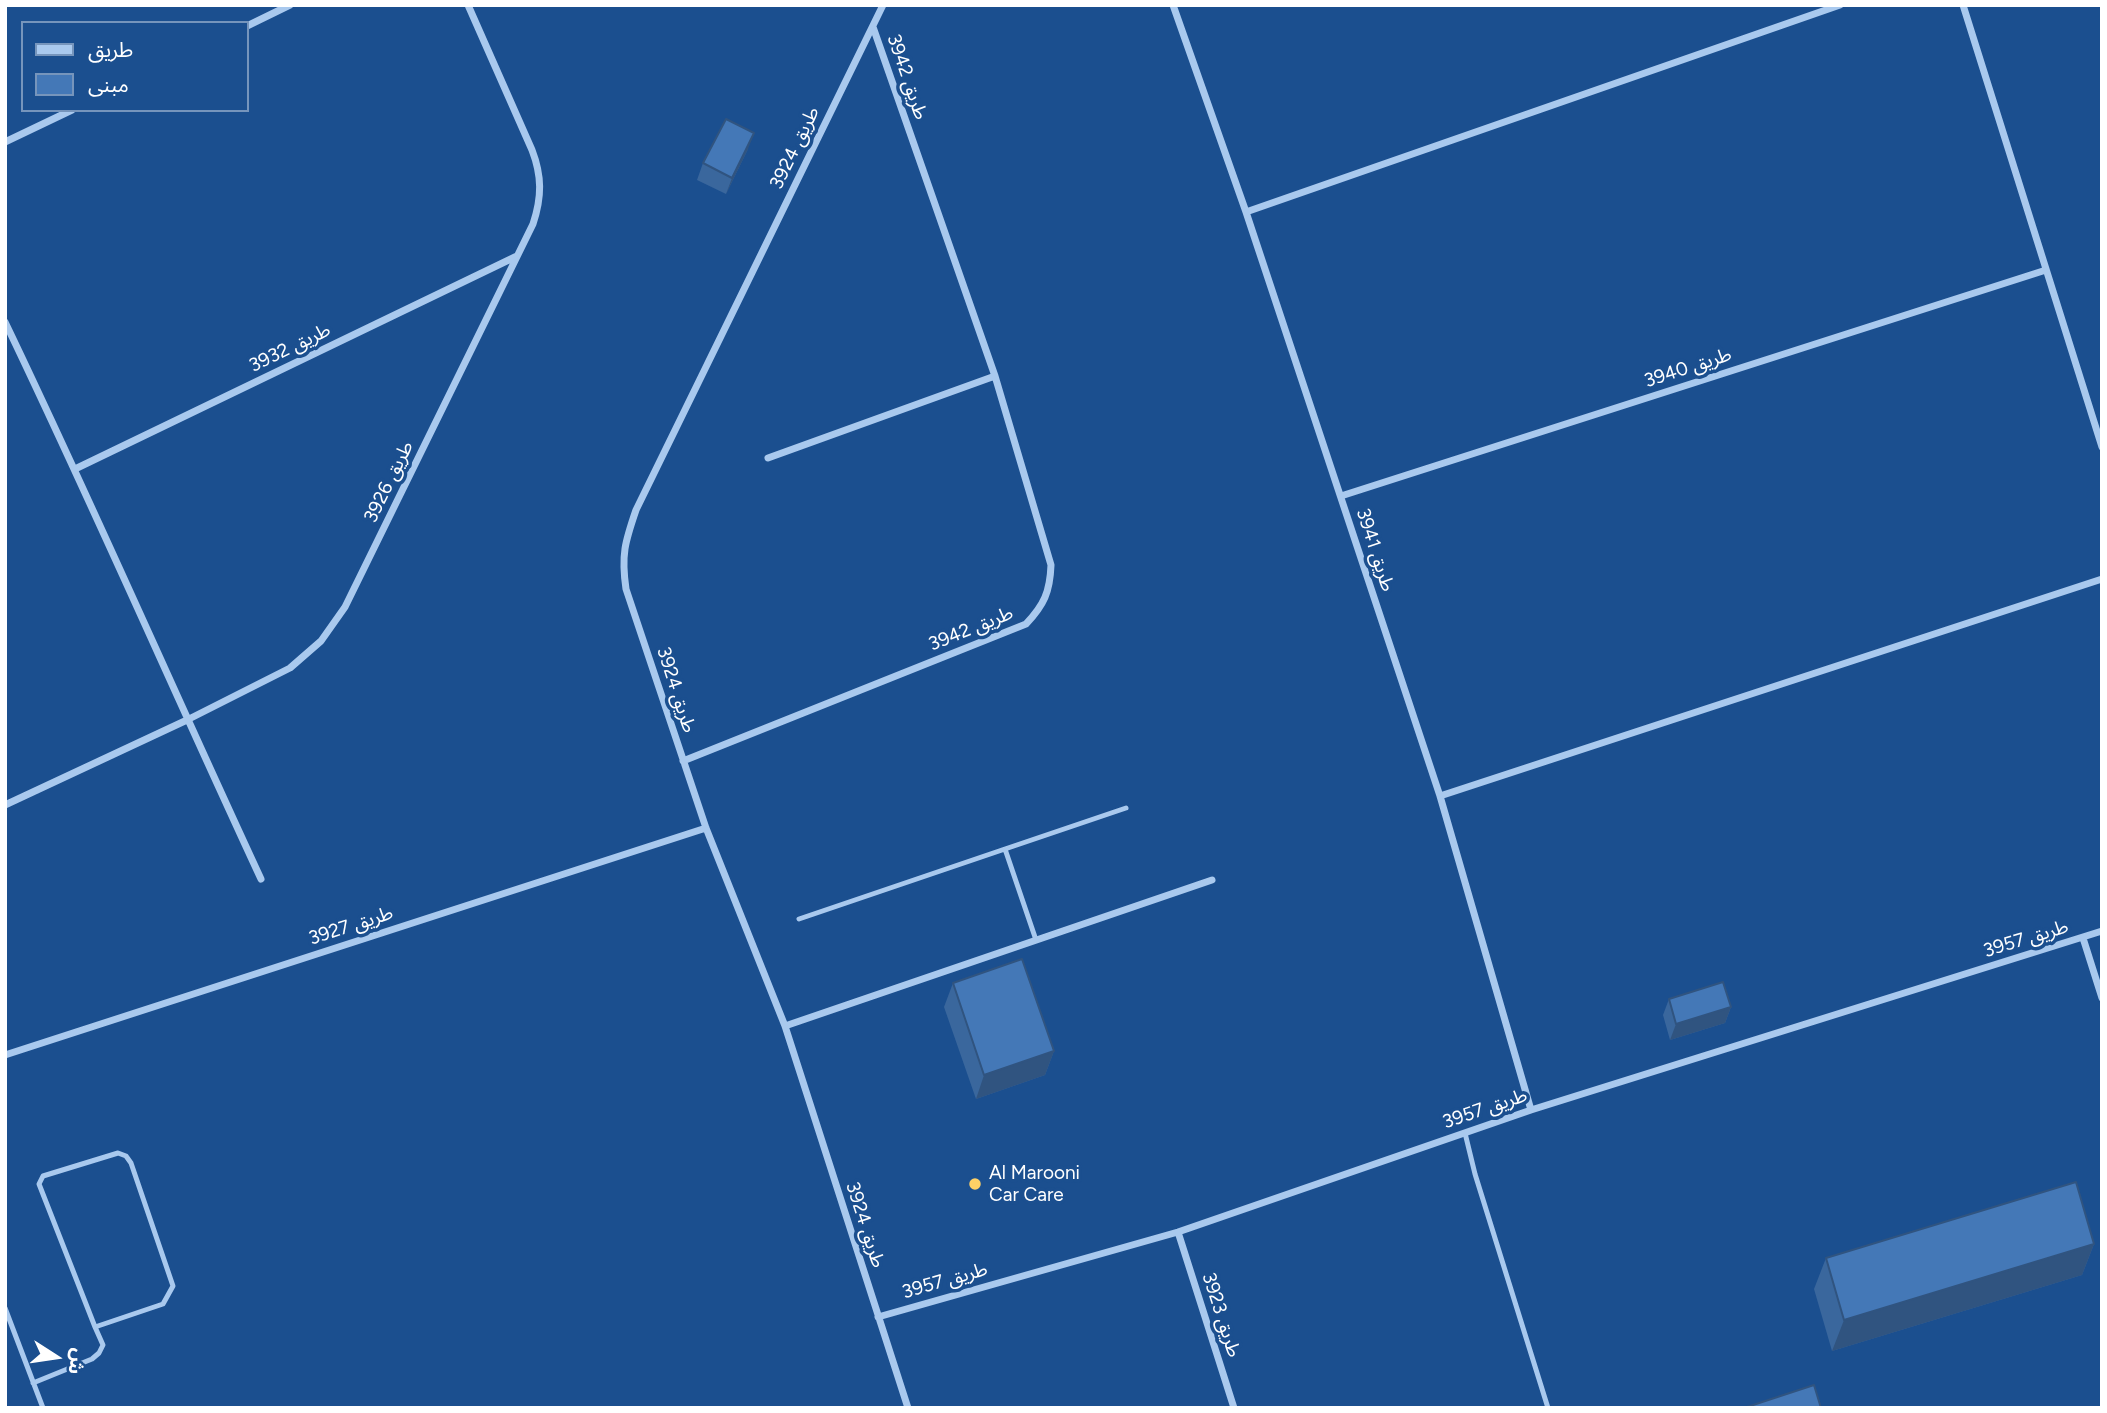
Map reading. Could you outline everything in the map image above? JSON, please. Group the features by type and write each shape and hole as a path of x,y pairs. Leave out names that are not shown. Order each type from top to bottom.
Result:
{"street":[{"path":"248,26 290,5"},
{"name":"طريق 3926","path":"5,805 187,720 290,668 307,655 335,625 355,589 539,206 539,168 468,5"},
{"name":"طريق 3924","path":"883,5 636,510 626,539 622,565 626,589 706,828 785,1026 908,1408"},
{"name":"طريق 3941","path":"1173,5 1246,212 1440,796 1531,1110"},
{"path":"1246,212 1840,5"},
{"path":"1963,5 2102,447"},
{"name":"طريق 3942","path":"683,761 1026,624 1041,609 1047,594 1051,565 995,376 873,26"},
{"path":"5,142 68,112"},
{"name":"طريق 3932","path":"75,468 517,256"},
{"name":"طريق 3940","path":"1341,496 2046,270"},
{"path":"5,322 75,468 261,879"},
{"path":"768,458 995,376"},
{"path":"1440,796 2102,579"},
{"name":"طريق 3927","path":"5,1055 706,828"},
{"path":"785,1026 1212,880"},
{"name":"طريق 3957","path":"878,1317 1178,1232 1531,1110 2102,931"},
{"path":"2082,938 2102,999"},
{"name":"طريق 3923","path":"1178,1232 1234,1408"}],"lane":[{"path":"799,919 1126,808"},
{"path":"1005,849 1036,940"},
{"path":"1465,1133 1475,1174 1548,1408"},
{"path":"33,1383 92,1359 103,1345 95,1327 39,1185 43,1176 118,1153 126,1156 131,1163 173,1286 163,1304 95,1327"},
{"path":"5,1308 43,1408"}],"building":[{"path":"726,119 754,133 732,178 703,163"},
{"path":"1022,959 1054,1051 984,1075 953,983"},
{"path":"1723,982 1731,1007 1676,1024 1669,999"},
{"path":"2076,1182 2094,1244 1844,1320 1826,1258"},
{"path":"1814,1385 1821,1408 1744,1408"}],"place":[{"name":"Al Marooni Car Care","path":"975,1184"}]}
